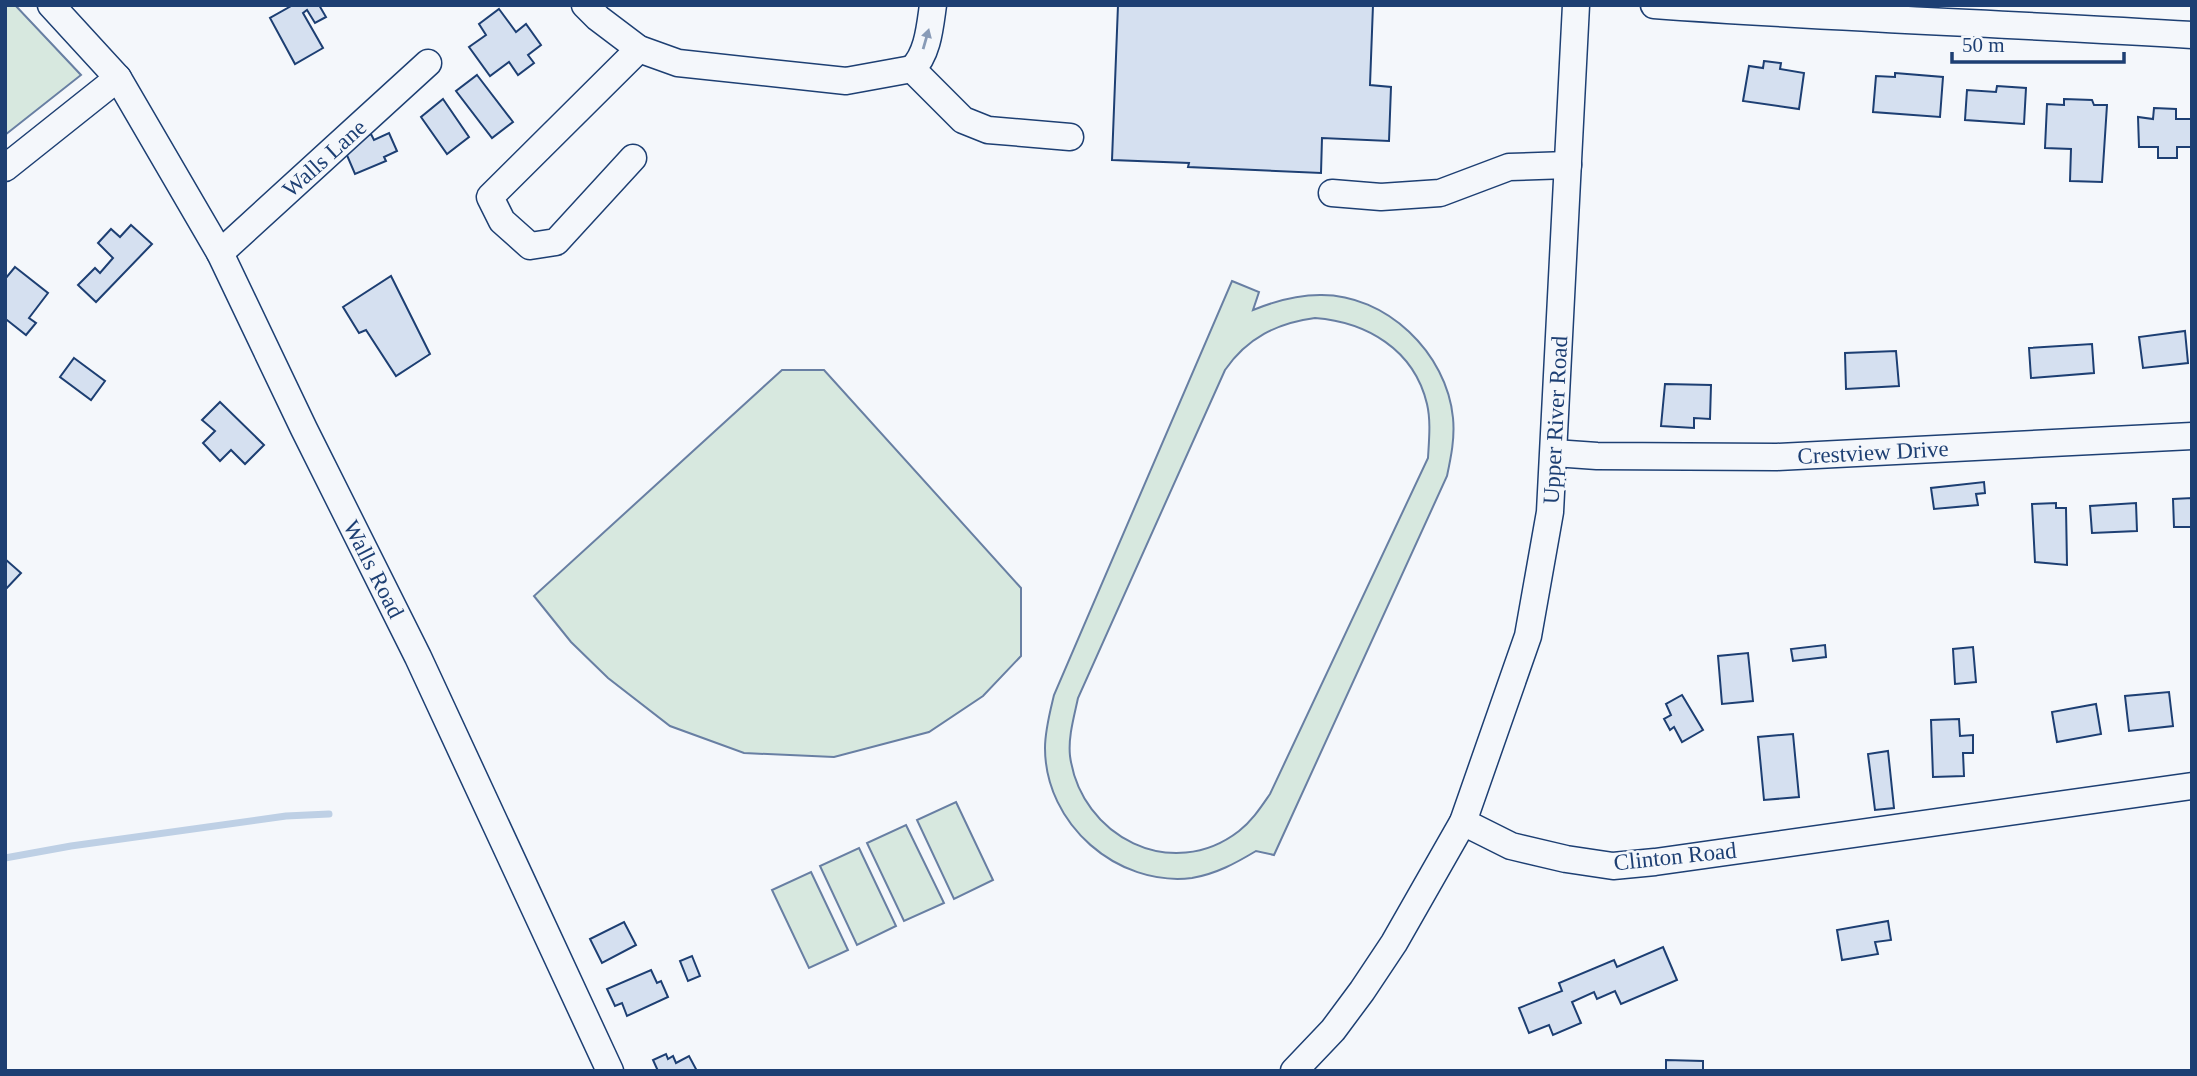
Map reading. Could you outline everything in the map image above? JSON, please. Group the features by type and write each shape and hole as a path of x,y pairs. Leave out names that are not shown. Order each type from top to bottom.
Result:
{"street":[{"name":"Walls Road","path":"51,5 118,78 220,253 422,667 610,1071"},
{"path":"585,5 639,49 678,63 846,81 912,69 918,63 928,36 933,5"},
{"name":"Upper River Road","path":"1463,822 1518,670 1531,624 1550,512 1576,5"},
{"path":"1654,5 1788,15 2029,25 2192,36"},
{"path":"633,158 556,242 530,246 502,221 490,197 639,49"},
{"name":"Walls Lane","path":"220,253 428,63"},
{"path":"912,69 963,120 988,130 1070,136"},
{"path":"5,168 118,78"},
{"path":"1332,193 1381,197 1440,193 1509,167 1568,165"},
{"name":"Crestview Drive","path":"1554,453 1597,456 1777,457 2192,436"},
{"name":"Clinton Road","path":"1463,822 1511,846 1566,859 1613,866 2192,786"},
{"path":"1294,1071 1334,1030 1362,991 1394,943 1463,822"}],"shaded area":[{"path":"5,5 15,5 81,75 5,135"},
{"path":"1232,281 1259,292 1253,310 1302,296 1344,297 1390,316 1409,332 1426,350 1439,371 1448,394 1453,433 1447,476 1274,855 1256,851 1209,874 1192,878 1164,878 1137,872 1113,861 1090,845 1072,825 1057,802 1048,776 1045,741 1054,695","holes":["1315,318 1369,332 1385,342 1411,368 1421,385 1427,404 1428,458 1270,794 1256,814 1239,831 1213,846 1186,853 1159,851 1134,843 1111,829 1092,809 1078,785 1070,756 1078,698 1225,370 1243,349 1276,328"]},
{"path":"782,370 824,370 1021,588 1021,656 983,696 929,732 834,757 744,753 670,726 608,678 571,642 534,596"},
{"path":"956,802 993,880 954,899 917,820"},
{"path":"906,825 944,903 904,921 867,843"},
{"path":"859,848 896,926 857,945 820,866"},
{"path":"811,872 848,950 809,968 772,890"}],"building":[{"path":"293,5 319,5 326,17 315,23 307,10 303,13 323,48 295,64 270,18"},
{"path":"1118,5 1373,5 1370,85 1391,87 1389,141 1322,138 1321,173 1188,167 1189,163 1112,160"},
{"path":"499,9 516,32 526,24 541,45 528,55 534,63 518,75 509,62 490,76 469,47 486,35 479,24"},
{"path":"1764,61 1781,63 1780,69 1804,73 1799,109 1743,101 1749,66 1763,68"},
{"path":"1895,73 1943,77 1940,117 1873,112 1876,76 1895,77"},
{"path":"477,75 513,122 492,138 456,91"},
{"path":"1997,86 2026,88 2024,124 1965,120 1967,90 1996,92"},
{"path":"443,99 469,137 447,154 421,117"},
{"path":"2064,99 2092,100 2094,105 2107,105 2102,182 2070,181 2071,149 2045,148 2047,104 2064,105"},
{"path":"2154,108 2176,109 2176,119 2192,119 2192,147 2177,147 2177,158 2158,158 2158,147 2139,147 2138,117 2153,119"},
{"path":"389,133 397,151 384,157 386,161 355,174 343,146 371,134 374,140"},
{"path":"131,225 152,244 96,302 78,285 95,268 100,273 113,258 98,243 111,229 120,237"},
{"path":"15,267 48,293 29,318 36,323 26,335 7,320 5,322 5,279"},
{"path":"391,276 430,354 396,376 366,330 359,333 343,307"},
{"path":"2185,331 2188,363 2143,368 2139,337"},
{"path":"2092,344 2094,373 2031,378 2029,348"},
{"path":"1896,351 1899,386 1846,389 1845,353"},
{"path":"74,358 105,381 91,400 60,377"},
{"path":"1665,384 1711,385 1710,419 1694,418 1694,428 1661,426"},
{"path":"220,402 264,445 245,464 231,450 220,461 203,443 215,431 202,420"},
{"path":"1984,482 1985,493 1976,494 1978,505 1934,509 1931,488"},
{"path":"2192,498 2192,527 2174,527 2173,499"},
{"path":"2056,503 2056,508 2066,508 2067,565 2035,562 2032,504"},
{"path":"2136,503 2137,531 2092,533 2090,506"},
{"path":"5,559 21,573 5,590"},
{"path":"1825,645 1826,657 1793,661 1791,649"},
{"path":"1973,647 1976,682 1955,684 1953,649"},
{"path":"1748,653 1753,701 1722,704 1718,656"},
{"path":"2169,692 2173,726 2129,731 2125,696"},
{"path":"1682,695 1703,730 1682,742 1674,727 1670,730 1664,719 1671,715 1666,704"},
{"path":"2096,704 2101,734 2057,742 2052,712"},
{"path":"1959,719 1960,736 1973,735 1973,753 1963,753 1964,776 1933,777 1931,720"},
{"path":"1793,734 1799,797 1764,800 1758,737"},
{"path":"1888,751 1894,808 1875,810 1868,754"},
{"path":"1888,921 1891,940 1875,942 1878,954 1842,960 1837,930"},
{"path":"624,922 636,945 602,963 590,939"},
{"path":"1663,947 1677,980 1621,1004 1615,991 1597,999 1594,992 1572,1002 1581,1023 1553,1035 1549,1025 1529,1033 1519,1008 1562,991 1559,983 1614,960 1617,967"},
{"path":"692,956 700,976 688,981 680,961"},
{"path":"651,970 657,983 661,981 668,997 627,1016 622,1003 615,1006 607,989"},
{"path":"666,1054 668,1059 673,1056 676,1063 689,1056 697,1071 658,1071 653,1060"},
{"path":"1666,1060 1703,1061 1703,1071 1666,1071"}],"waterway":[{"path":"5,858 71,846 286,816 329,814"}]}
